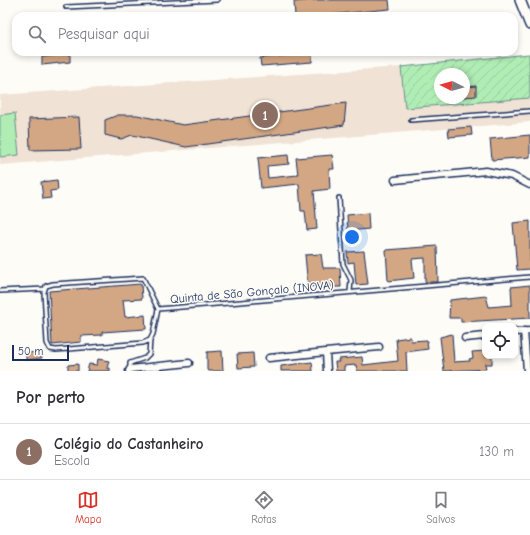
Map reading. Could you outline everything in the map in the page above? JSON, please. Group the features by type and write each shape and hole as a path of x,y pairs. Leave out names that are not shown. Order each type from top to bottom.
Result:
{"main road":[{"path":"520,0 530,25"}],"street":[{"path":"395,180 486,171 512,176 530,185"},
{"path":"527,331 527,371"},
{"path":"465,338 482,336"},
{"path":"269,358 379,347"},
{"path":"326,352 327,371"},
{"path":"130,370 189,363"}],"lane":[{"path":"66,7 217,0"},
{"path":"411,120 530,111"},
{"name":"Quinta de São Gonçalo (INOVA)","path":"338,198 343,264 351,280 350,292"},
{"name":"Quinta de São Gonçalo (INOVA)","path":"130,370 130,362 146,358 149,354 150,340 153,334 158,309 530,277"},
{"path":"0,291 45,289 46,286 53,284 143,278 158,309"},
{"path":"45,289 47,343 50,349 56,350 143,343 150,340"}],"shaded area":[{"path":"401,67 405,108 530,98 530,122 0,165 0,95"}],"green space":[{"path":"529,54 530,98 470,103 470,68 434,68 434,104 455,104 405,108 401,67"},
{"path":"15,113 19,155 0,157 0,115"}],"building":[{"path":"315,0 389,0 390,9 358,12 295,12 294,2"},
{"path":"70,56 70,62 42,65 42,57"},
{"path":"312,56 312,62 261,66 260,58"},
{"path":"470,86 476,86 476,96 470,96"},
{"path":"346,103 344,125 186,147 132,135 121,139 105,135 105,120 118,115 137,115 183,125"},
{"path":"79,117 81,149 30,150 29,119"},
{"path":"471,127 472,135 449,137 448,129"},
{"path":"530,135 530,157 492,160 490,139"},
{"path":"288,155 289,164 267,166 268,178 298,175 296,158 332,155 334,169 329,169 330,189 314,191 317,229 307,230 305,211 301,211 299,184 261,188 258,158"},
{"path":"57,180 58,190 50,191 51,198 43,199 41,182"},
{"path":"368,213 369,229 348,231 347,215"},
{"path":"530,221 530,269 517,270 513,223"},
{"path":"437,246 438,282 425,282 425,258 412,259 414,278 388,281 386,250"},
{"path":"364,251 368,284 356,285 354,262 348,263 347,252"},
{"path":"321,254 323,268 340,268 341,287 330,287 330,285 308,287 305,255"},
{"path":"141,284 142,299 123,300 125,317 145,315 146,329 102,332 102,335 81,336 81,342 52,345 49,291"},
{"path":"530,285 530,318 461,322 461,318 449,318 450,300 486,296 489,307 512,305 511,287"},
{"path":"452,334 454,362 470,361 469,359 473,358 472,352 482,351 482,359 492,359 492,364 485,364 486,369 444,371 440,337"},
{"path":"410,337 411,341 427,340 428,349 406,352 407,371 357,371 356,365 344,366 344,371 336,371 335,362 339,362 338,359 362,357 363,365 398,361 396,339"},
{"path":"222,351 223,371 207,370 207,352"},
{"path":"41,352 42,358 26,360 26,353"},
{"path":"253,353 254,367 238,368 237,354"},
{"path":"98,359 109,361 107,368 110,368 110,371 87,371 89,364 97,365"},
{"path":"312,362 313,371 281,371 281,366"},
{"path":"78,364 78,371 68,371 68,365"}],"place":[{"name":"Colégio do Castanheiro","path":"265,115"}]}
